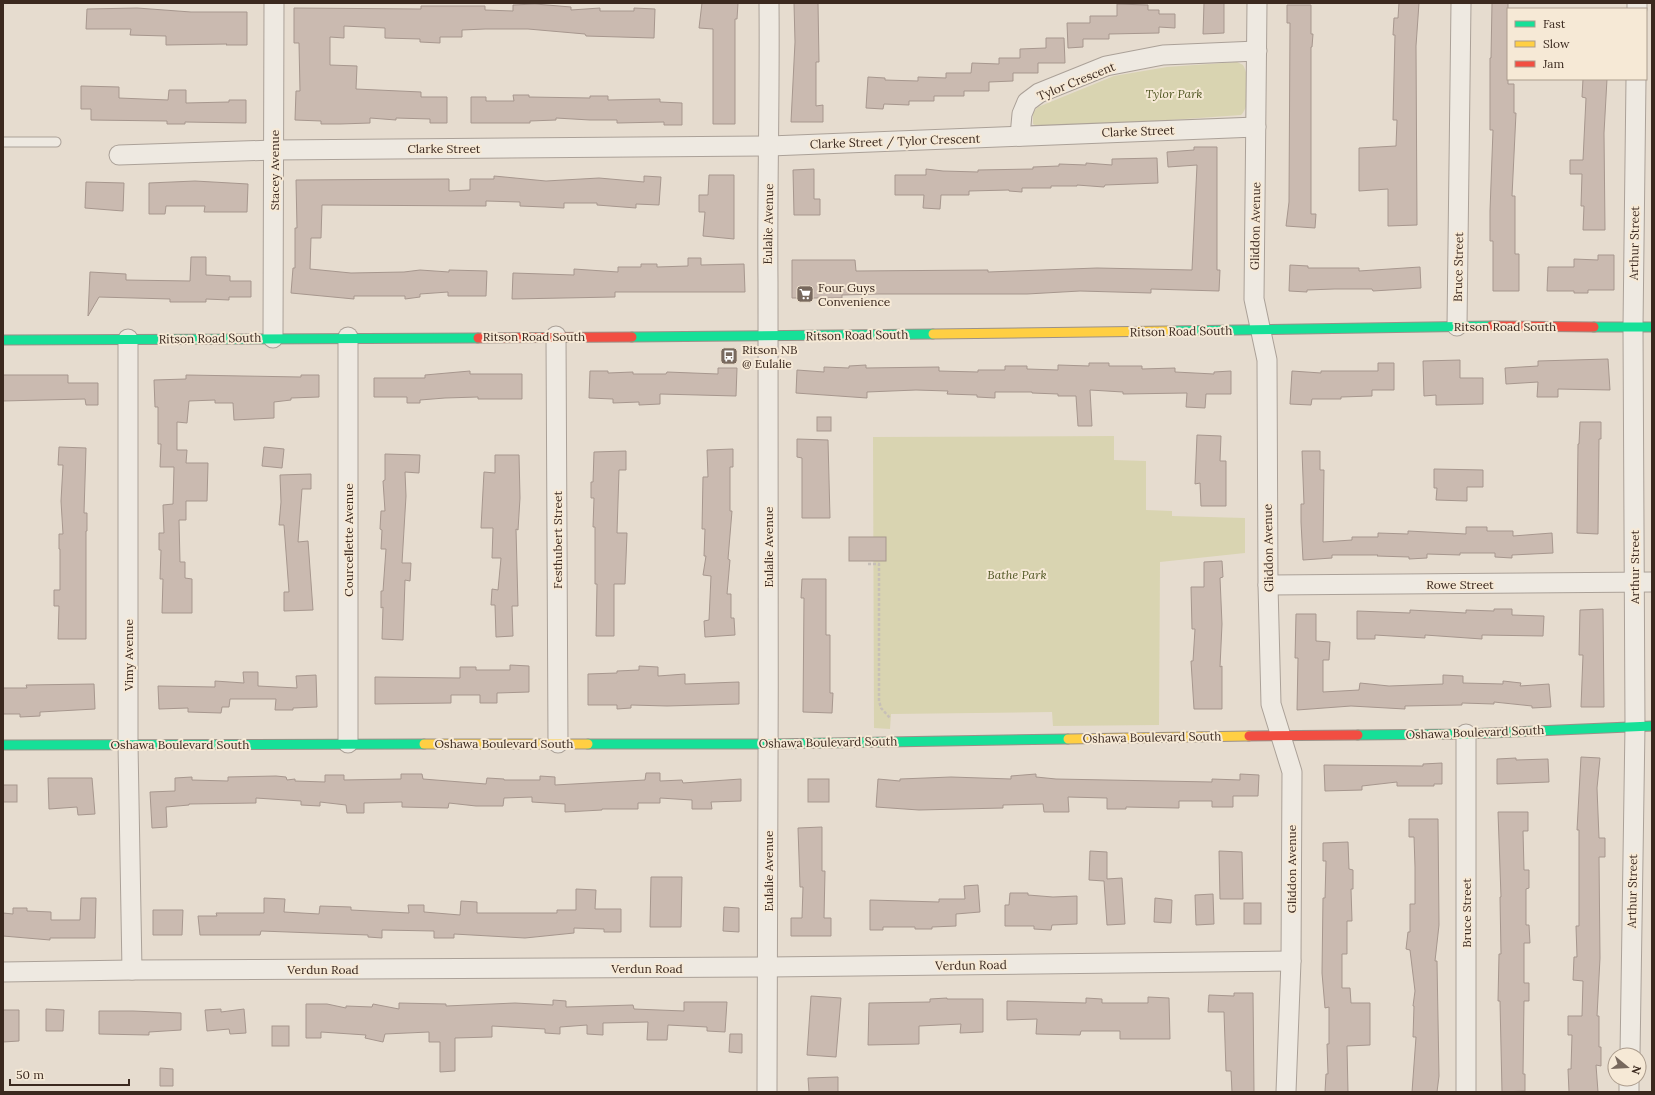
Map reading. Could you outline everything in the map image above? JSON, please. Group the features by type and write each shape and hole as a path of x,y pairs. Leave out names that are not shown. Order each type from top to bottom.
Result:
{"main road":[{"name":"Ritson Road South","path":"3,340 768,336 1457,326 1652,327"},
{"name":"Oshawa Boulevard South","path":"3,745 348,743 769,744 1281,735 1466,734 1643,726"}],"street":[{"name":"Stacey Avenue","path":"273,338 274,3"},
{"name":"Eulalie Avenue","path":"767,1092 769,744 769,3"},
{"name":"Gliddon Avenue","path":"1257,3 1254,299 1267,360 1268,586 1271,704 1292,772 1291,961 1286,1092"},
{"name":"Bruce Street","path":"1457,326 1461,3"},
{"name":"Tylor Crescent","path":"1020,136 1022,114 1027,102 1039,93 1106,66 1163,55 1257,51"},
{"name":"Arthur Street","path":"1630,1047 1643,726 1643,582 1633,327 1636,80"},
{"name":"Clarke Street","path":"1020,136 1256,127"},
{"name":"Clarke Street / Tylor Crescent","path":"770,146 1020,136"},
{"name":"Clarke Street","path":"119,155 274,150 770,146"},
{"name":"Festhubert Street","path":"556,336 558,743"},
{"name":"Courcellette Avenue","path":"348,338 348,743"},
{"name":"Vimy Avenue","path":"128,339 128,744 132,970"},
{"name":"Rowe Street","path":"1268,586 1643,582"},
{"name":"Bruce Street","path":"1466,734 1466,1092"},
{"name":"Verdun Road","path":"3,972 768,967 1291,961"}],"lane":[{"path":"3,142 56,142"}],"path":[{"path":"868,564 879,564 880,701 881,708 890,718"}],"green space":[{"name":"Tylor Park","path":"1237,62 1243,65 1248,83 1247,105 1241,115 1042,129 1033,124 1033,112 1038,107 1114,76 1167,67"},
{"name":"Bathe Park","path":"1114,436 1114,460 1146,461 1146,510 1172,511 1172,516 1245,518 1245,553 1160,562 1159,725 1053,726 1052,712 891,714 890,729 874,728 873,437"}],"building":[{"path":"702,3 738,3 737,19 735,19 735,124 713,124 713,29 699,28"},
{"path":"794,3 818,3 819,62 816,62 816,106 823,105 823,122 791,122 795,42"},
{"path":"1204,3 1224,3 1224,33 1203,34"},
{"path":"1399,3 1419,3 1416,46 1417,225 1388,226 1388,189 1359,191 1359,148 1396,146 1397,120 1393,120 1395,35 1393,35 1394,18 1398,18"},
{"path":"1492,3 1508,3 1507,80 1508,84 1514,84 1514,113 1516,113 1512,196 1515,196 1515,254 1519,254 1519,291 1493,291 1493,241 1490,241 1493,130 1490,130"},
{"path":"535,4 571,7 571,10 600,8 600,11 634,11 634,8 655,9 654,38 586,36 585,34 528,29 485,29 462,30 462,37 440,37 440,43 420,42 420,39 385,38 385,28 344,26 344,38 330,37 330,65 357,66 356,89 421,92 421,97 447,97 447,123 430,123 430,119 396,118 396,120 370,118 370,123 340,124 321,124 321,121 295,120 296,91 300,91 299,43 294,43 294,8 421,9 421,6 485,6 485,10 513,11 513,5"},
{"path":"1117,4 1148,5 1148,10 1159,10 1159,14 1175,14 1175,28 1159,27 1159,33 1109,34 1109,39 1083,39 1083,47 1068,48 1067,23 1090,23 1090,16 1117,16"},
{"path":"1287,5 1311,5 1311,34 1313,34 1311,47 1311,214 1316,214 1315,228 1286,226 1289,202 1290,23 1287,23"},
{"path":"137,8 191,12 247,12 247,45 166,45 166,36 130,35 131,29 86,29 87,9"},
{"path":"1046,38 1064,38 1065,63 1038,63 1038,73 1013,73 1013,81 989,82 989,91 964,91 964,96 934,96 934,101 909,101 909,105 884,104 883,109 866,108 868,77 885,78 885,80 918,81 918,77 946,78 946,73 971,73 972,63 999,64 999,58 1020,58 1020,49 1046,48"},
{"path":"1583,80 1607,80 1604,133 1605,230 1583,230 1584,206 1581,206 1582,174 1570,174 1570,160 1583,160 1586,98 1582,97"},
{"path":"81,86 119,87 119,98 168,100 169,90 186,90 186,103 246,100 246,123 185,122 185,124 167,124 167,121 91,120 91,109 81,109"},
{"path":"513,95 529,95 529,97 590,98 590,96 608,96 608,100 660,99 660,102 682,103 682,125 664,125 664,122 617,123 617,120 556,118 556,120 530,121 530,123 471,123 471,97 486,97 486,101 514,101"},
{"path":"1194,147 1217,147 1217,270 1220,270 1219,291 1151,289 1151,293 1080,291 1027,294 878,294 842,295 842,298 792,298 792,260 855,260 856,271 988,270 988,272 1097,268 1192,270 1197,165 1168,167 1167,152 1194,150"},
{"path":"1157,158 1158,183 1105,185 1104,187 1077,185 1051,186 1051,188 1022,188 1022,192 1009,190 969,191 969,195 941,195 940,209 923,208 924,195 895,195 895,175 926,175 926,169 978,172 978,170 1033,169 1033,167 1059,166 1059,164 1086,165 1086,163 1112,165 1112,159"},
{"path":"814,169 814,199 820,199 820,215 794,215 793,170"},
{"path":"709,175 734,175 734,239 703,236 705,212 699,212 699,195 708,195"},
{"path":"494,176 546,181 599,178 644,182 644,176 661,177 659,205 636,204 636,208 597,205 597,203 564,203 564,208 520,206 520,202 486,201 486,206 322,205 321,238 311,238 310,269 351,273 404,272 420,270 449,272 449,270 487,271 486,296 448,296 448,292 420,294 420,297 405,299 405,296 354,296 354,299 291,293 293,268 295,268 295,228 297,228 296,180 449,179 449,191 470,190 470,179 494,179"},
{"path":"195,181 248,184 247,212 204,212 205,206 166,206 165,214 149,214 149,183"},
{"path":"86,182 124,183 123,211 85,208"},
{"path":"1598,255 1614,255 1614,290 1588,290 1588,293 1574,293 1574,291 1547,291 1548,267 1574,267 1574,259 1598,260"},
{"path":"191,257 206,257 206,275 230,276 230,281 251,281 251,297 229,297 229,300 206,299 206,302 170,302 170,299 99,297 88,316 90,272 126,274 126,280 190,281"},
{"path":"688,258 701,258 701,265 744,264 745,292 615,292 615,297 512,299 513,273 574,275 574,269 618,272 618,267 641,267 641,264 657,264 657,267 688,266"},
{"path":"1290,265 1308,266 1308,268 1359,268 1359,271 1420,267 1421,288 1373,291 1372,289 1334,289 1307,290 1307,292 1289,291"},
{"path":"1608,359 1610,390 1558,389 1558,397 1537,397 1538,382 1506,384 1505,368 1538,366 1538,361"},
{"path":"1460,360 1460,378 1483,378 1483,404 1436,405 1436,395 1424,396 1423,361"},
{"path":"1089,363 1109,363 1109,366 1142,366 1142,369 1175,368 1175,372 1214,374 1214,372 1231,371 1231,394 1206,394 1205,408 1186,407 1187,393 1123,394 1123,392 1090,390 1092,426 1078,426 1076,396 1058,396 1058,394 1032,392 995,392 995,398 977,397 977,395 947,394 948,391 916,390 867,392 867,398 796,393 797,370 824,372 824,367 849,368 849,366 866,365 866,368 939,367 939,371 978,372 978,370 1005,370 1005,366 1027,366 1027,369 1058,370 1058,365 1089,366"},
{"path":"1378,363 1394,363 1394,390 1372,390 1372,396 1341,397 1341,399 1312,399 1311,405 1290,404 1292,371 1321,373 1321,371 1378,371"},
{"path":"718,368 737,368 736,396 660,394 660,404 639,405 639,402 613,403 613,399 589,398 590,371 608,371 608,373 633,372 633,374 666,374 667,372 718,374"},
{"path":"470,371 470,374 522,374 522,399 478,399 478,397 445,398 420,400 420,403 407,403 407,397 374,397 374,378 425,378 425,375"},
{"path":"3,375 68,375 68,383 98,383 98,405 86,405 85,399 3,401"},
{"path":"186,375 301,377 301,375 319,375 319,397 291,398 291,400 274,402 274,418 234,420 233,403 215,403 215,400 189,401 187,423 177,422 177,450 187,450 186,463 208,463 207,501 186,501 186,520 179,520 180,562 185,562 185,578 192,579 192,613 162,613 163,579 160,579 161,550 159,550 159,533 164,533 163,505 173,504 174,467 160,467 161,444 158,444 158,407 155,407 154,380 186,379"},
{"path":"817,417 831,417 831,431 817,431"},
{"path":"1580,422 1601,422 1601,439 1599,439 1598,534 1577,533 1578,444"},
{"path":"1197,435 1221,436 1220,461 1226,461 1226,506 1201,506 1200,483 1195,484"},
{"path":"797,439 828,440 830,518 802,518 802,458 797,457"},
{"path":"59,447 86,448 84,513 87,513 86,639 58,639 59,606 54,606 54,590 60,590 59,534 63,534 61,501 63,465 58,465"},
{"path":"264,447 284,449 282,468 262,466"},
{"path":"733,449 733,467 730,467 730,511 732,511 727,594 731,594 731,618 734,618 735,635 705,637 704,621 709,620 711,576 703,575 706,556 704,556 705,529 702,529 703,477 708,477 707,450"},
{"path":"626,451 626,470 619,470 617,533 627,533 625,584 614,584 614,636 596,636 597,584 595,584 595,527 593,527 594,498 591,498 594,452"},
{"path":"1302,451 1320,451 1320,470 1324,470 1323,542 1352,540 1352,537 1378,537 1378,533 1408,534 1408,531 1466,534 1466,527 1487,527 1487,531 1513,531 1513,536 1552,533 1553,553 1512,555 1512,558 1495,557 1495,553 1460,553 1460,555 1427,554 1427,558 1409,559 1409,557 1377,556 1378,555 1332,555 1332,558 1303,560 1301,522 1301,504 1304,504"},
{"path":"385,454 420,455 419,473 405,472 406,496 402,563 411,563 410,581 405,580 403,640 382,639 383,607 381,608 381,591 383,591 386,549 381,549 382,530 380,529 381,511 385,511 383,481 385,480"},
{"path":"495,455 519,455 520,498 518,530 516,529 518,606 512,606 513,636 496,637 495,605 491,605 492,589 498,590 501,558 492,558 493,528 481,528 484,472 495,473"},
{"path":"1434,469 1483,470 1483,487 1467,487 1467,501 1436,500 1437,488 1434,488"},
{"path":"311,474 311,489 302,489 298,542 308,541 313,610 284,611 284,592 289,592 284,525 279,525 281,502 280,475"},
{"path":"849,537 886,537 886,561 849,561"},
{"path":"1222,561 1223,577 1220,578 1222,624 1220,667 1222,666 1222,709 1194,709 1191,661 1193,661 1195,629 1192,629 1191,587 1204,587 1204,562"},
{"path":"802,579 826,579 826,635 830,635 830,693 833,693 832,713 803,712 804,598 801,598"},
{"path":"1494,609 1512,609 1512,615 1544,616 1543,636 1482,635 1482,639 1425,635 1425,638 1375,635 1375,639 1357,639 1357,611 1410,613 1410,610 1466,613 1466,610 1494,611"},
{"path":"1603,609 1604,707 1581,707 1583,655 1579,655 1580,610"},
{"path":"1296,614 1316,614 1316,641 1330,642 1329,660 1323,660 1323,692 1359,690 1360,683 1389,686 1443,684 1443,675 1463,676 1463,683 1503,684 1503,681 1521,683 1520,686 1549,684 1551,707 1532,708 1532,706 1494,702 1494,704 1462,703 1462,705 1405,706 1405,709 1351,706 1297,710 1298,658 1295,658"},
{"path":"510,665 529,666 529,692 497,693 497,703 480,703 480,695 451,695 451,703 375,704 375,677 460,678 460,667 476,667 476,670 510,670"},
{"path":"639,666 658,667 658,676 685,674 685,684 739,682 739,704 667,706 631,705 631,708 617,709 617,705 588,705 588,674 617,673 617,671 639,670"},
{"path":"243,672 258,672 258,686 297,688 296,676 316,675 317,707 293,708 293,710 275,710 276,699 230,699 229,707 222,707 221,713 188,712 188,708 159,709 158,686 215,687 215,681 244,683"},
{"path":"94,684 95,709 40,712 40,716 20,717 20,714 3,714 3,688 27,688 26,685"},
{"path":"1581,757 1600,758 1597,788 1599,838 1605,838 1605,857 1599,857 1600,958 1597,1016 1599,1016 1599,1047 1601,1047 1601,1066 1596,1065 1598,1092 1569,1092 1568,1069 1571,1069 1572,1035 1568,1035 1568,1016 1582,1016 1583,981 1573,980 1574,957 1577,957 1576,926 1579,926 1579,830 1577,830"},
{"path":"1516,758 1516,760 1548,759 1549,782 1497,784 1497,759"},
{"path":"1442,763 1442,784 1434,784 1434,786 1397,786 1397,782 1362,786 1362,790 1325,791 1324,765 1423,766 1423,764"},
{"path":"646,773 660,773 660,781 682,780 683,783 741,779 741,801 711,802 712,809 692,809 692,800 660,798 660,803 638,803 638,809 602,809 565,812 565,804 532,802 532,797 504,798 503,806 476,806 449,803 448,808 402,807 402,802 364,803 364,813 347,813 346,805 320,802 320,806 301,805 301,801 256,798 256,803 189,804 166,807 167,827 152,828 150,792 175,791 175,778 192,777 192,780 228,781 228,777 276,776 286,777 287,780 295,779 295,781 325,782 325,775 344,775 344,780 401,779 401,774 422,774 423,779 486,784 487,778 504,780 540,780 540,776 555,777 555,785 645,780"},
{"path":"1036,774 1036,777 1056,779 1212,782 1212,779 1240,780 1240,774 1259,775 1258,796 1233,796 1233,807 1212,807 1212,801 1179,801 1179,808 1126,807 1126,809 1107,809 1107,798 1068,797 1069,812 1044,812 1043,804 1003,805 1003,808 919,810 876,807 878,779 900,781 900,779 951,777 1011,779 1011,776"},
{"path":"48,778 92,778 95,814 78,815 77,807 49,809"},
{"path":"808,779 829,779 829,802 808,802"},
{"path":"3,785 17,785 17,802 3,802"},
{"path":"1498,812 1528,812 1528,831 1523,831 1524,870 1529,870 1529,888 1526,889 1526,925 1529,925 1530,943 1524,943 1524,983 1529,983 1529,1001 1524,1001 1523,1074 1525,1074 1525,1091 1502,1092 1500,1001 1498,1001 1499,954 1501,954 1501,897"},
{"path":"1409,819 1438,819 1439,925 1435,961 1437,961 1439,1076 1437,1092 1412,1092 1416,1037 1413,1037 1413,1006 1415,991 1410,950 1406,949 1408,932 1410,932 1410,904 1415,904 1415,867 1414,837 1409,837"},
{"path":"822,827 822,871 825,871 824,918 831,918 831,936 791,936 791,918 802,918 803,887 800,887 798,828"},
{"path":"1348,842 1349,869 1353,870 1353,889 1351,889 1352,921 1347,921 1347,954 1342,954 1342,988 1350,988 1351,1003 1370,1003 1370,1045 1347,1046 1348,1092 1325,1092 1326,1074 1328,1074 1327,1044 1329,1044 1329,1007 1325,1008 1322,973 1323,898 1325,898 1326,861 1323,861 1323,843"},
{"path":"1090,851 1107,852 1107,879 1122,878 1125,924 1107,925 1104,881 1089,880"},
{"path":"1219,851 1242,852 1243,899 1220,899"},
{"path":"651,877 682,877 681,927 650,927"},
{"path":"978,885 980,912 956,914 956,926 932,927 932,929 915,929 915,927 883,927 883,930 870,930 870,900 939,902 939,899 965,899 964,886"},
{"path":"576,889 596,890 595,909 621,909 621,932 604,932 604,929 574,928 574,933 525,938 454,934 454,938 434,938 434,931 382,930 382,938 368,937 368,935 261,931 260,935 200,935 198,916 217,916 216,913 264,913 264,898 285,899 284,912 319,914 320,906 351,907 351,910 409,913 408,905 424,905 424,912 460,915 461,901 477,902 477,913 557,913 557,910 576,910"},
{"path":"1010,893 1028,893 1028,895 1053,897 1077,896 1077,924 1052,925 1051,930 1034,929 1034,926 1005,926 1005,905 1009,905"},
{"path":"1213,894 1214,924 1196,925 1195,895"},
{"path":"81,898 96,898 95,938 50,938 50,940 3,936 3,913 13,914 13,908 27,908 27,911 51,912 51,920 80,920"},
{"path":"1155,898 1172,900 1171,923 1154,922"},
{"path":"1244,903 1261,903 1261,924 1244,924"},
{"path":"724,907 739,908 739,932 723,931"},
{"path":"153,910 183,910 182,935 153,935"},
{"path":"1234,993 1253,993 1254,1092 1232,1092 1231,1071 1226,1071 1224,1012 1208,1012 1209,995 1234,996"},
{"path":"811,996 841,998 836,1057 807,1055"},
{"path":"1148,997 1169,998 1170,1039 1120,1039 1120,1031 1081,1031 1080,1035 1036,1034 1037,1019 1007,1020 1007,1001 1086,1003 1086,998 1102,999 1102,1003 1148,1003"},
{"path":"930,999 983,999 983,1032 960,1033 961,1024 919,1026 919,1044 868,1045 869,1003 930,1002"},
{"path":"553,1000 566,1001 566,1007 633,1005 634,1009 684,1011 684,1002 727,1002 725,1032 707,1031 707,1027 668,1025 667,1040 647,1040 648,1022 603,1023 603,1035 587,1034 587,1025 560,1027 560,1034 545,1033 545,1029 492,1026 492,1037 455,1038 455,1071 440,1072 440,1042 429,1042 429,1032 385,1034 383,1042 365,1038 366,1035 321,1032 321,1038 306,1038 306,1004 327,1004 346,1008 346,1006 372,1007 373,1004 399,1009 399,1003 446,1004 446,1006 515,1003 553,1005"},
{"path":"46,1009 64,1010 63,1031 46,1031"},
{"path":"221,1009 221,1012 244,1009 246,1033 230,1034 229,1029 207,1031 205,1010"},
{"path":"3,1010 19,1010 19,1041 3,1042"},
{"path":"99,1011 181,1013 181,1030 149,1032 149,1035 99,1034"},
{"path":"272,1026 289,1026 289,1046 272,1046"},
{"path":"730,1034 742,1034 742,1053 729,1052"},
{"path":"160,1068 173,1069 173,1086 160,1086"},
{"path":"838,1077 838,1092 809,1092 808,1078"}],"traffic: fast":[{"path":"1169,331 1491,326"},
{"path":"1594,327 1652,327"},
{"path":"632,337 933,334"},
{"path":"3,340 478,338"},
{"path":"1358,735 1466,734 1652,726"},
{"path":"588,744 769,744 1068,739"},
{"path":"3,745 424,744"}],"traffic: slow":[{"path":"933,334 1169,331"},
{"path":"1068,739 1249,736"},
{"path":"424,744 588,744"}],"traffic: jam":[{"path":"1491,326 1594,327"},
{"path":"478,338 632,337"},
{"path":"1249,736 1358,735"}],"place":[{"name":"Four Guys Convenience","path":"805,294"},
{"name":"Ritson NB @ Eulalie","path":"729,356"}]}
